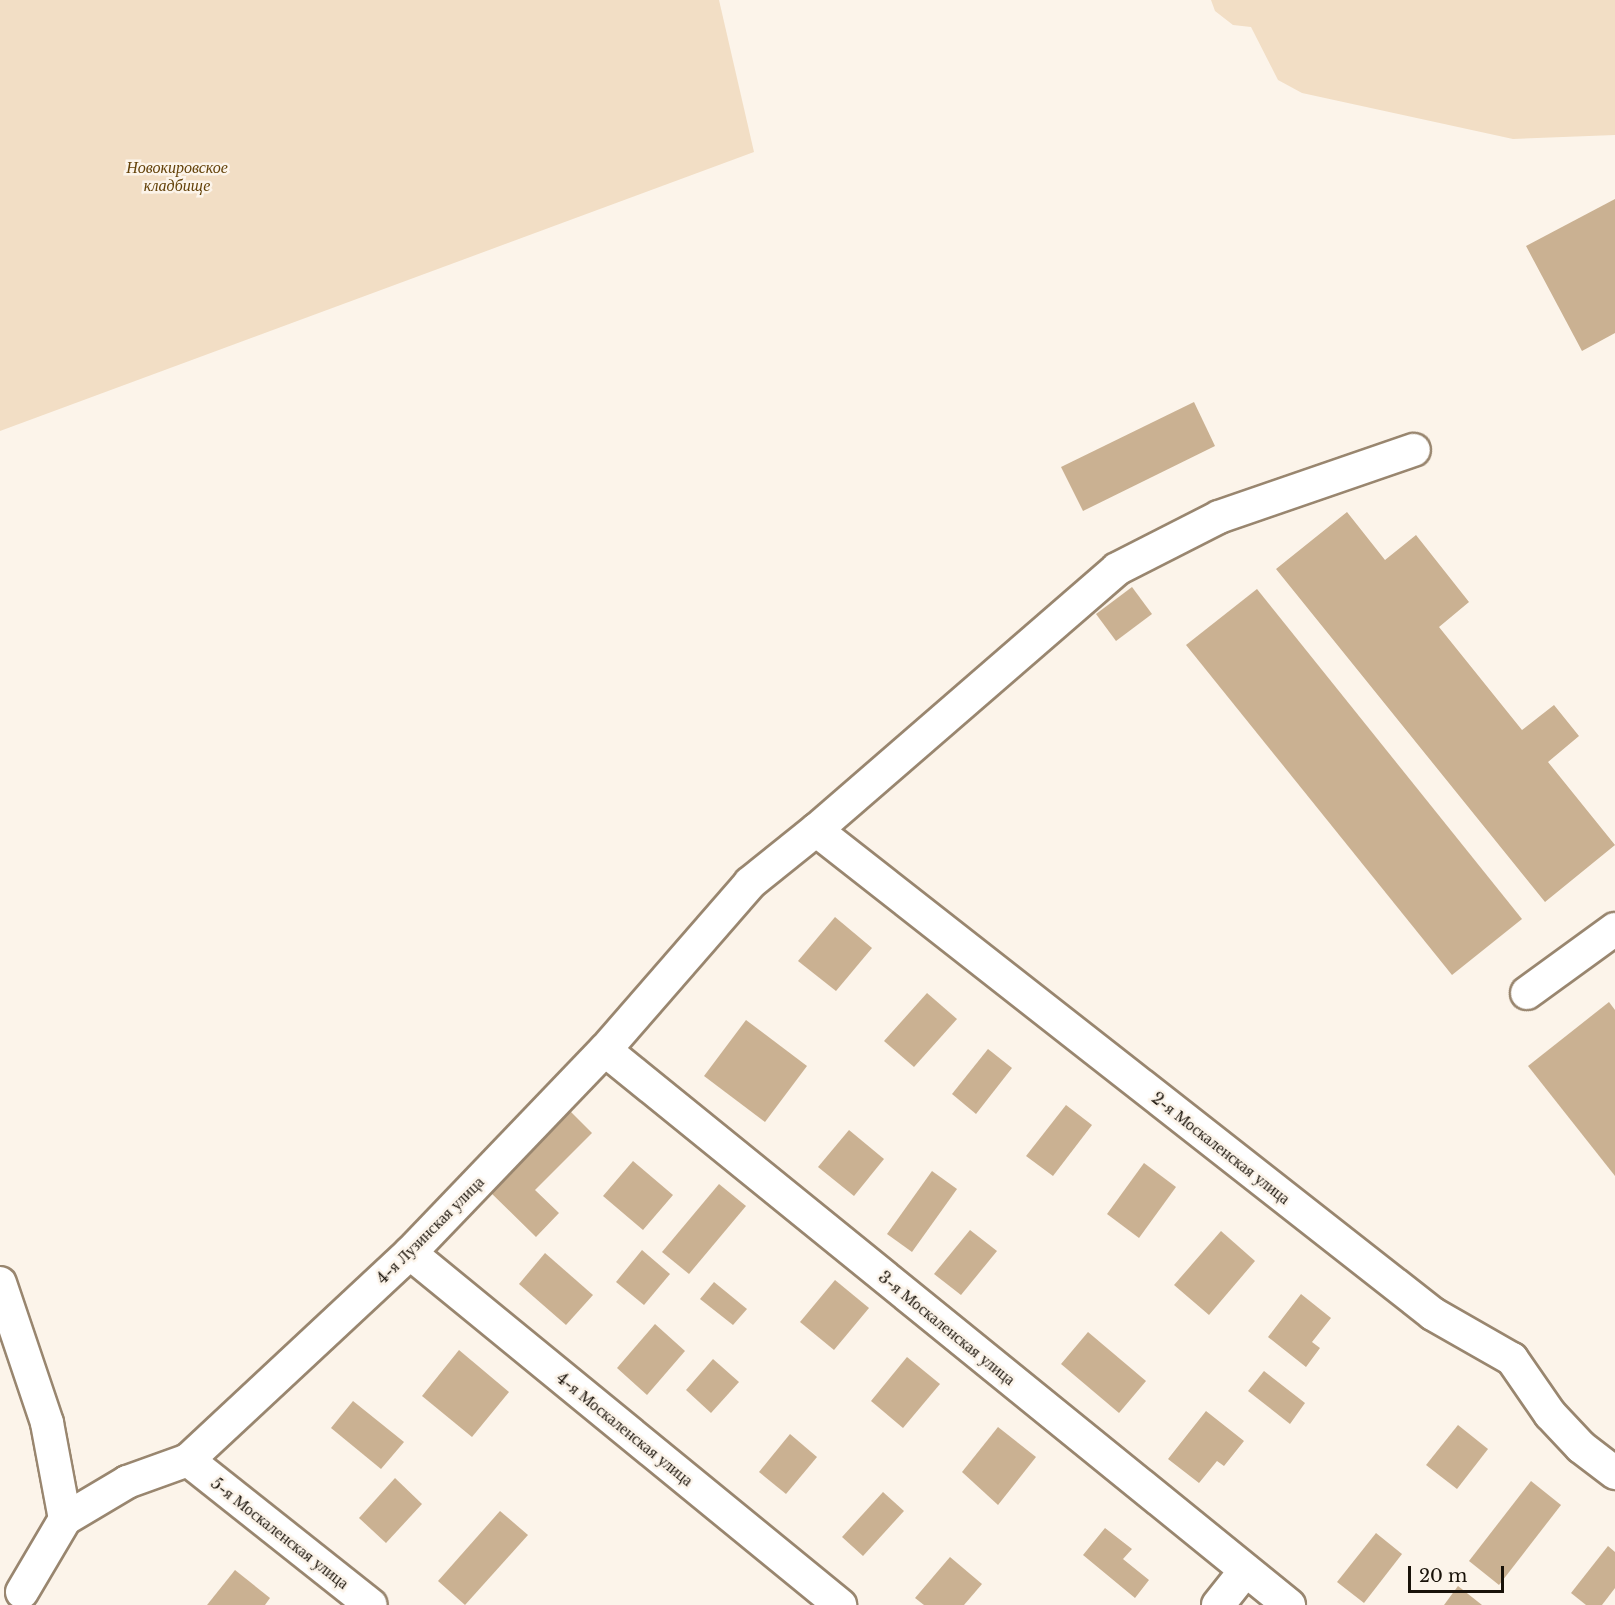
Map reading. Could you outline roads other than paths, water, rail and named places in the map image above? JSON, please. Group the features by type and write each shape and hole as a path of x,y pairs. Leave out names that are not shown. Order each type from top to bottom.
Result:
{"street":[{"name":"4-я Лузинская улица","path":"18,1594 65,1518 127,1482 188,1460 410,1253 605,1050 750,883 816,830 1116,569 1219,517 1414,450"},
{"name":"2-я Москаленская улица","path":"816,830 1433,1314 1512,1359 1550,1414 1581,1447 1615,1473"},
{"path":"1527,993 1615,929"},
{"name":"3-я Москаленская улица","path":"605,1050 1289,1605"},
{"name":"4-я Москаленская улица","path":"410,1253 840,1605"},
{"path":"0,1283 47,1423 65,1518"},
{"name":"5-я Москаленская улица","path":"188,1460 371,1605"},
{"path":"1218,1605 1245,1571"}],"park label":[{"name":"Новокировское кладбище","path":"177,176"}]}
